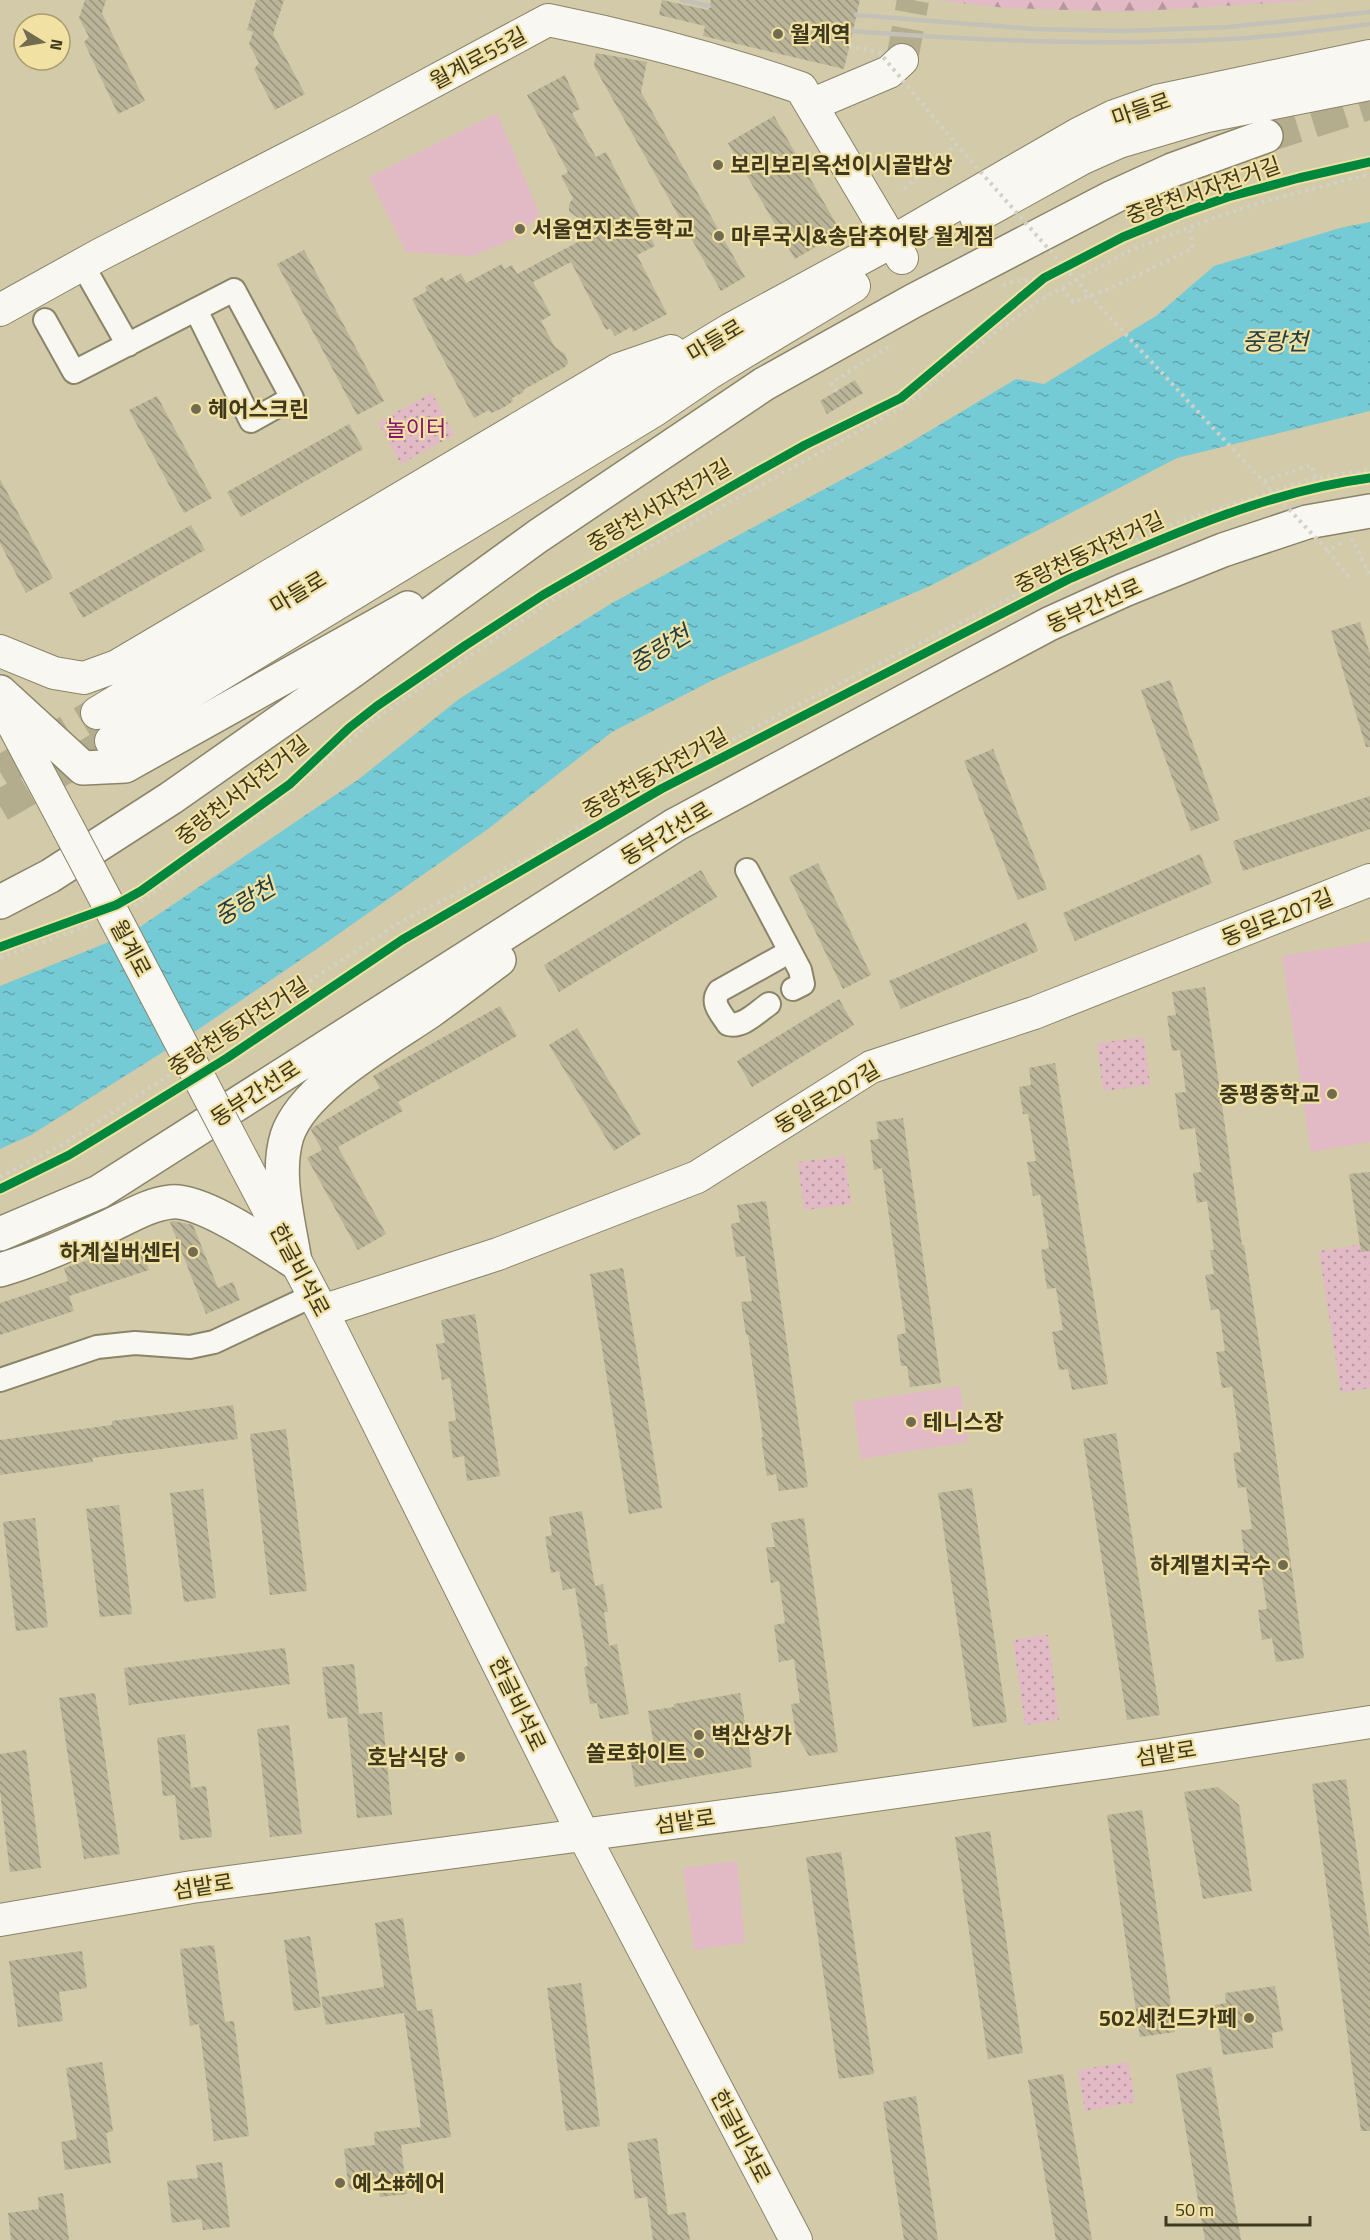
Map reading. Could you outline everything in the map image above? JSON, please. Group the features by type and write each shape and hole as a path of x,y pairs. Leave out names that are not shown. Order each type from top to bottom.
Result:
{"highway":[{"path":"0,902 50,876 104,843 352,671 538,536 764,384 872,323 1113,197 1172,170 1266,136"},
{"name":"동부간선로","path":"0,1234 99,1192 675,825 1049,624 1223,550 1307,522 1370,511"},
{"path":"0,692 83,768 125,766 538,536"},
{"path":"0,883 47,859 116,817 306,690 352,671"},
{"path":"295,1262 282,1169 288,1135 303,1107 339,1074 617,877 675,825"},
{"path":"0,1270 66,1246 148,1208 173,1202 193,1206 216,1216 248,1232 295,1262"}],"main road":[{"name":"월계로55길","path":"0,310 82,264 548,21 660,47 765,75 801,88 897,250"},
{"name":"마들로","path":"111,741 655,410 1038,156 1114,116 1157,101 1370,56"},
{"path":"811,105 889,72 902,60"},
{"name":"마들로","path":"97,713 731,329 1119,142 1207,116 1370,84"},
{"path":"0,651 54,673 84,678 117,666 620,369 731,329"},
{"name":"월계로","path":"0,700 245,1165"},
{"name":"동일로207길","path":"318,1303 498,1254 697,1177 871,1067 1034,1013 1370,880"},
{"name":"한글비석로","path":"245,1165 318,1303 584,1836 796,2240"},
{"name":"섬밭로","path":"0,1920 192,1887 584,1836 1159,1755 1370,1722"},
{"path":"0,1907 162,1880 192,1887"},
{"path":"0,1932 173,1904 192,1887"}],"street":[{"path":"82,264 128,345"},
{"path":"45,320 74,372 234,290 292,398 250,421 195,310"},
{"path":"747,870 800,970 804,982 793,989"},
{"path":"769,1004 739,1025 733,1025 728,1024 715,1004 715,997 719,991 789,952"},
{"path":"0,1380 98,1347 135,1343 189,1347 214,1342 318,1303"}],"path":[{"path":"849,46 879,52 956,144 1091,297 1264,481 1328,551 1351,580"},
{"path":"904,189 956,144"},
{"path":"129,904 278,802 375,719 556,598 906,405 998,330 1040,300 1129,251 1189,228 1262,202 1370,174"},
{"path":"1061,288 1073,302 1091,297 1193,248 1189,228"},
{"path":"1026,292 1044,278 1071,265"},
{"path":"994,290 1012,282 1044,278"},
{"path":"837,391 831,383 896,342"},
{"path":"844,428 901,398 951,355"},
{"path":"1264,481 1311,465 1316,479"},
{"path":"203,1055 260,1014 400,922 530,857 623,799 778,715 1028,589 1180,521 1247,498 1316,479 1370,469"},
{"path":"1328,551 1350,536 1370,575"},
{"path":"47,930 99,917"},
{"path":"0,958 99,917"},
{"path":"0,1177 65,1143 175,1072"}],"green space":[{"path":"934,0 1321,0 1125,12 1005,8"},
{"path":"497,113 540,215 515,238 473,256 406,252 369,177"},
{"name":"놀이터","path":"432,393 454,435 401,464 378,422"},
{"path":"1370,942 1370,1142 1311,1152 1282,956"},
{"path":"1144,1037 1150,1085 1103,1091 1097,1043"},
{"path":"845,1156 851,1204 804,1210 798,1162"},
{"path":"1370,1243 1370,1388 1341,1393 1319,1251"},
{"name":"테니스장","path":"960,1386 968,1442 861,1459 853,1402"},
{"path":"1048,1635 1059,1720 1025,1725 1013,1640"},
{"path":"737,1861 745,1943 694,1950 683,1868"},
{"path":"1128,2062 1135,2102 1085,2111 1078,2070"}],"water":[{"name":"중랑천","path":"1370,222 1370,411 1177,458 932,585 715,679 612,732 488,829 327,942 187,1037 31,1135 0,1149 0,986 131,933 359,779 459,699 612,603 901,448 1016,379 1044,384 1156,316 1214,266 1340,228"}],"building":[{"path":"85,0 106,0 102,13 145,101 118,114 84,42 89,37 79,18"},
{"path":"256,0 284,0 273,34 305,94 275,110 254,69 259,63 249,44 253,32 247,30"},
{"name":"월계역","path":"662,0 708,10 711,0 860,0 844,69 703,36 705,26 659,15"},
{"path":"596,53 647,62 641,92 745,277 721,291 594,66"},
{"path":"565,75 580,109 572,113 596,157 606,152 655,246 637,255 667,314 633,332 631,327 615,336 610,328 606,330 571,262 533,282 551,315 541,321 555,347 565,354 568,363 565,367 523,390 524,392 512,398 513,401 503,408 491,413 489,410 474,418 412,299 427,291 425,287 443,277 445,282 461,273 466,283 502,264 504,269 512,265 517,274 597,232 569,211 569,204 573,198 561,176 568,172 527,95"},
{"path":"774,116 841,232 795,259 728,143"},
{"path":"304,250 384,401 357,415 277,264"},
{"path":"855,380 863,393 827,414 820,401"},
{"path":"157,396 212,498 184,513 129,410"},
{"path":"349,424 363,449 241,517 227,492"},
{"path":"0,479 53,578 26,593 0,543"},
{"path":"191,525 205,550 83,618 69,593"},
{"path":"1360,622 1370,654 1370,747 1366,747 1331,631"},
{"path":"1170,680 1220,820 1191,831 1141,690"},
{"path":"993,749 1047,889 1018,900 964,761"},
{"path":"1370,796 1370,829 1243,871 1233,841"},
{"path":"1200,854 1212,883 1075,941 1063,913"},
{"path":"818,863 871,975 843,989 789,877"},
{"path":"701,870 717,897 559,992 544,965"},
{"path":"1026,922 1038,951 901,1009 889,981"},
{"path":"1205,987 1242,1245 1244,1245 1269,1406 1304,1658 1276,1662 1272,1638 1262,1640 1258,1610 1267,1609 1260,1565 1246,1567 1241,1530 1252,1529 1246,1487 1238,1488 1233,1453 1241,1452 1232,1387 1222,1388 1216,1352 1225,1351 1219,1309 1211,1310 1205,1275 1214,1274 1210,1250 1214,1250 1207,1201 1197,1203 1193,1173 1201,1172 1195,1128 1180,1130 1175,1093 1186,1092 1180,1050 1172,1051 1167,1016 1176,1015 1172,992"},
{"path":"839,999 854,1025 752,1087 737,1061"},
{"path":"500,1006 517,1036 398,1102 403,1111 338,1147 386,1234 358,1250 307,1158 322,1150 312,1128 380,1088 373,1076"},
{"path":"577,1028 641,1134 614,1151 549,1045"},
{"path":"1055,1063 1108,1384 1072,1390 1068,1369 1059,1370 1052,1332 1063,1330 1056,1288 1047,1289 1041,1250 1049,1248 1040,1195 1033,1196 1027,1162 1036,1161 1028,1114 1023,1114 1019,1087 1031,1085 1029,1068"},
{"path":"903,1118 941,1383 910,1387 907,1366 901,1366 897,1335 906,1333 882,1168 874,1170 870,1140 879,1139 876,1122"},
{"path":"1370,1172 1370,1251 1361,1252 1349,1174"},
{"path":"766,1201 808,1487 779,1491 776,1474 767,1476 748,1335 746,1335 741,1302 752,1301 745,1256 736,1257 731,1224 740,1222 737,1205"},
{"name":"하계실버센터","path":"170,1222 193,1225 218,1288 233,1282 240,1300 206,1314"},
{"path":"140,1243 149,1270 69,1296 74,1311 0,1335 0,1303 68,1281 64,1268"},
{"path":"623,1268 662,1508 629,1514 590,1274"},
{"path":"475,1314 500,1476 467,1481 464,1456 453,1458 448,1422 456,1420 450,1378 442,1380 436,1344 445,1343 441,1320"},
{"path":"233,1405 238,1439 92,1458 93,1462 0,1475 0,1440 112,1425 112,1421"},
{"path":"286,1429 307,1591 270,1595 250,1434"},
{"path":"1116,1433 1160,1715 1127,1720 1083,1439"},
{"path":"972,1488 1007,1722 973,1727 938,1493"},
{"path":"203,1489 216,1598 184,1602 170,1493"},
{"path":"119,1505 132,1614 100,1617 86,1509"},
{"path":"582,1511 595,1586 603,1584 608,1612 604,1612 609,1646 617,1644 629,1714 600,1719 597,1703 590,1704 584,1667 588,1666 575,1588 563,1590 559,1571 551,1573 545,1537 552,1535 549,1517"},
{"path":"35,1518 48,1627 16,1631 3,1522"},
{"path":"804,1518 838,1752 809,1756 796,1734 791,1704 800,1703 794,1659 779,1662 774,1625 785,1623 779,1581 771,1583 766,1547 775,1547 771,1523"},
{"path":"285,1648 290,1684 129,1705 124,1668"},
{"path":"354,1664 359,1714 382,1712 392,1815 357,1818 347,1717 328,1719 322,1667"},
{"path":"95,1693 120,1854 84,1859 59,1698"},
{"name":"벽산상가","path":"740,1693 752,1767 635,1787 630,1755 655,1751 648,1711 674,1707 674,1704"},
{"path":"289,1725 302,1834 270,1837 257,1729"},
{"path":"185,1734 191,1788 206,1786 212,1837 180,1840 175,1795 163,1796 157,1738"},
{"path":"26,1750 41,1868 10,1872 0,1791 0,1754"},
{"path":"1346,1779 1370,1940 1370,2131 1361,2131 1312,1784"},
{"path":"1218,1787 1239,1805 1252,1891 1203,1899 1184,1792"},
{"path":"1142,1810 1175,2032 1140,2037 1107,1815"},
{"path":"990,1831 1023,2053 988,2059 955,1837"},
{"path":"841,1852 874,2074 839,2079 806,1857"},
{"path":"403,1918 417,2011 432,2009 451,2137 401,2145 407,2194 380,2197 378,2186 349,2190 344,2149 375,2145 374,2132 421,2127 404,2013 326,2025 321,1997 384,1987 375,1923"},
{"path":"310,1936 321,2007 294,2011 284,1940"},
{"path":"214,1945 225,2022 234,2021 249,2136 214,2141 199,2024 190,2026 180,1949"},
{"path":"82,1951 87,1988 59,1992 63,2021 18,2027 9,1961"},
{"path":"581,1983 600,2126 566,2131 547,1988"},
{"name":"502세컨드카페","path":"1275,1986 1283,2031 1272,2033 1273,2048 1223,2055 1215,2005 1226,2003 1225,1993"},
{"path":"102,2062 113,2131 106,2133 111,2163 65,2170 61,2142 77,2139 66,2068"},
{"path":"1211,2067 1241,2240 1205,2240 1176,2074"},
{"path":"1063,2074 1092,2240 1056,2240 1028,2080"},
{"path":"916,2096 938,2240 904,2240 883,2102"},
{"path":"657,2138 668,2215 685,2212 690,2240 653,2240 647,2197 635,2199 627,2143"},
{"path":"222,2162 230,2227 203,2230 201,2219 172,2223 167,2181 198,2178 196,2165"},
{"path":"63,2193 69,2240 11,2240 8,2213 39,2209 38,2197"}],"tunnel":[{"path":"902,60 913,0"},
{"path":"1266,136 1370,103"},
{"path":"0,772 97,713"},
{"path":"0,806 111,741"}],"railway":[{"path":"682,0 709,6"},
{"path":"856,15 1034,29 1124,31 1229,27 1370,12"},
{"path":"852,31 994,40 1136,42 1247,38 1370,24"}],"cycle path":[{"name":"중랑천서자전거길","path":"0,947 116,905 141,891 290,784 349,728 377,706 466,645 543,595 755,473 805,445 901,398 1044,278 1123,237 1182,213 1228,197 1370,162"},
{"name":"중랑천동자전거길","path":"0,1189 69,1155 227,1058 402,940 661,789 1069,579 1178,532 1253,505 1292,494 1370,478"}],"place":[{"name":"월계역","path":"778,34"},
{"name":"보리보리옥선이시골밥상","path":"718,165"},
{"name":"서울연지초등학교","path":"520,229"},
{"name":"마루국시&송담추어탕 월계점","path":"719,236"},
{"name":"헤어스크린","path":"196,409"},
{"name":"중평중학교","path":"1332,1094"},
{"name":"하계실버센터","path":"193,1252"},
{"name":"테니스장","path":"911,1422"},
{"name":"하계멸치국수","path":"1283,1565"},
{"name":"벽산상가","path":"699,1735"},
{"name":"쏠로화이트","path":"699,1753"},
{"name":"호남식당","path":"460,1757"},
{"name":"502세컨드카페","path":"1249,2018"},
{"name":"예소#헤어","path":"340,2183"}]}
